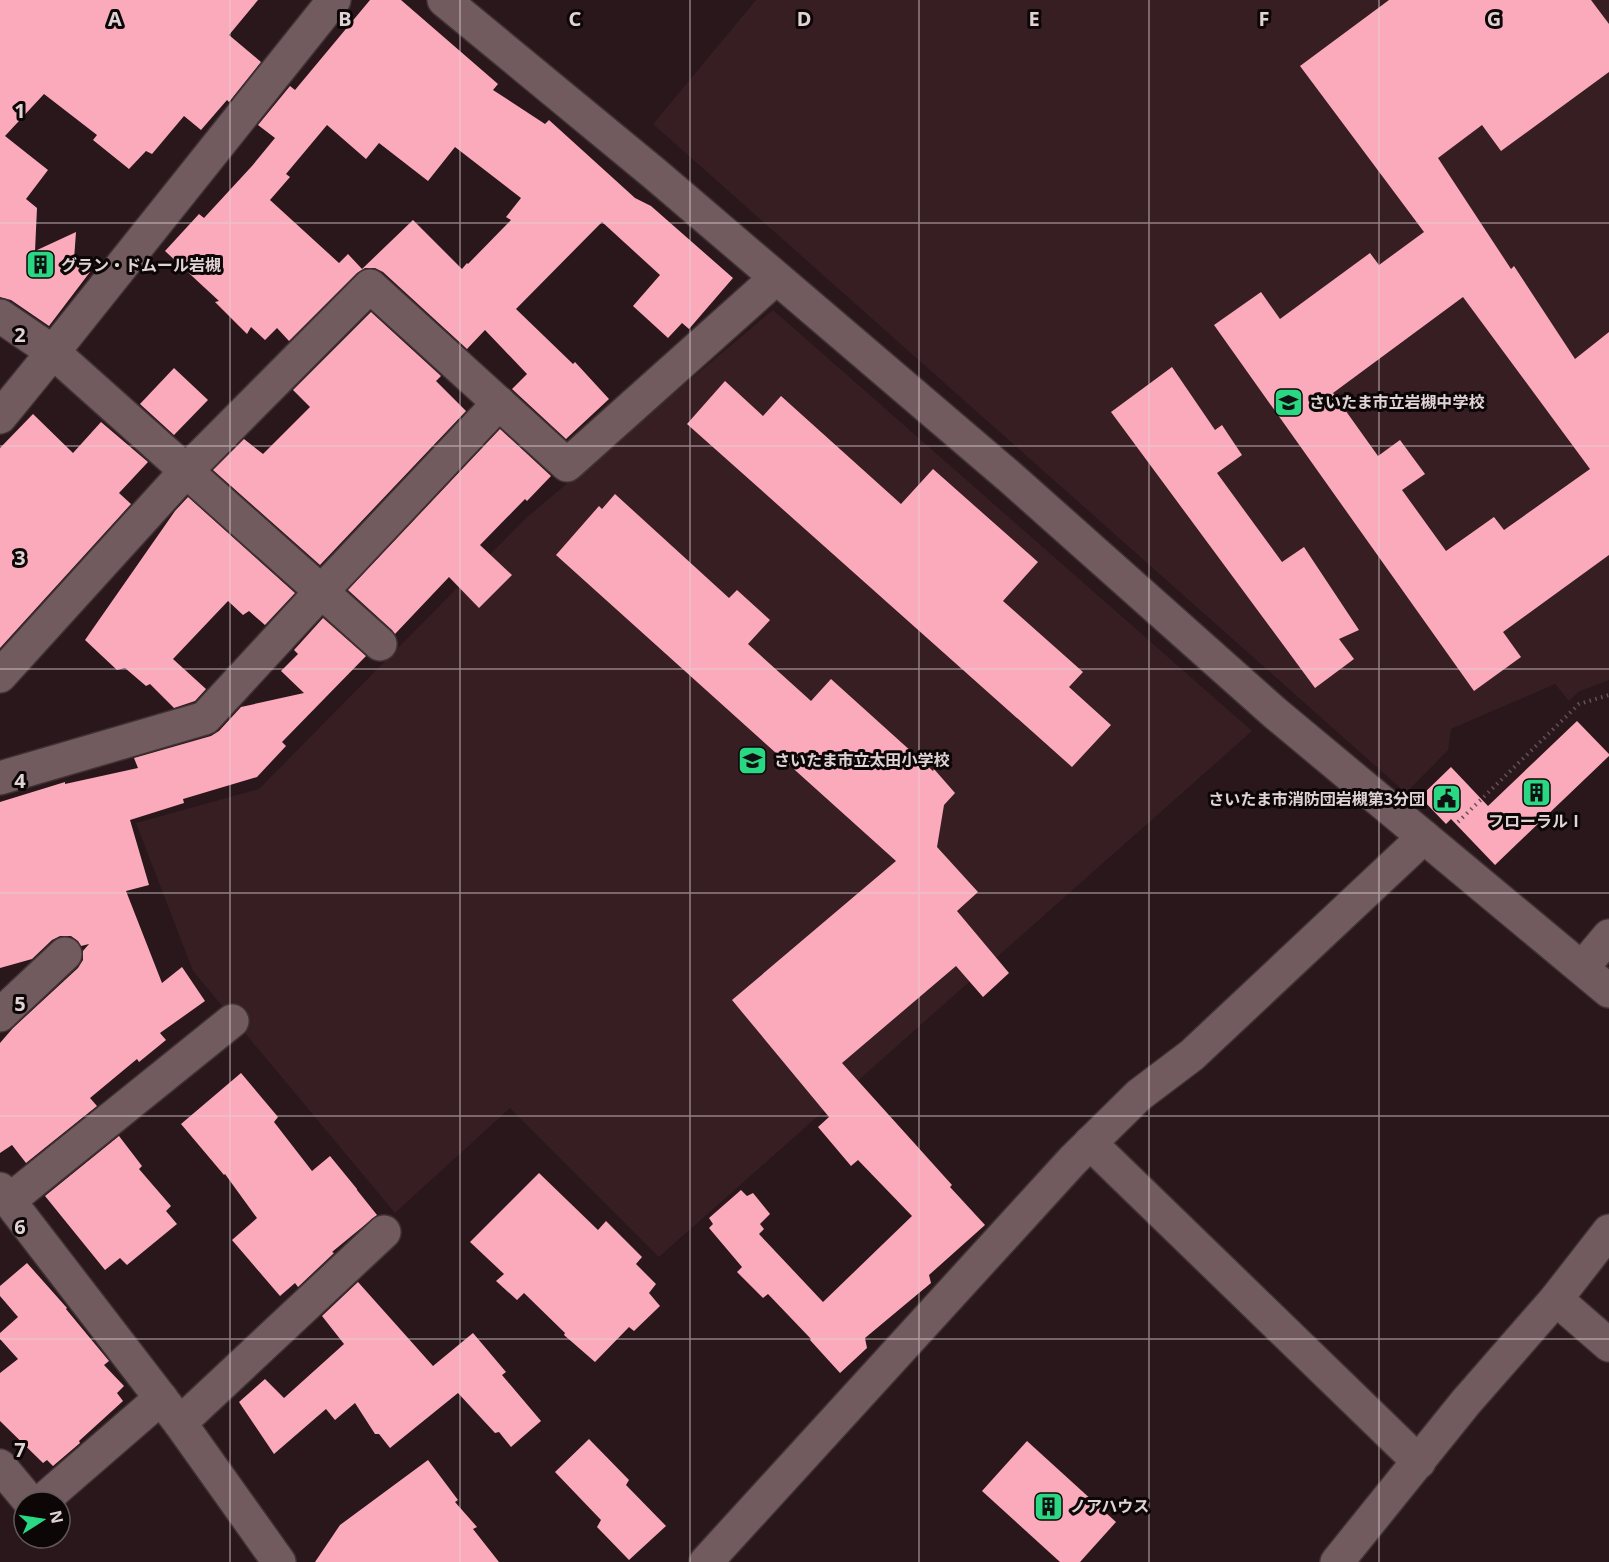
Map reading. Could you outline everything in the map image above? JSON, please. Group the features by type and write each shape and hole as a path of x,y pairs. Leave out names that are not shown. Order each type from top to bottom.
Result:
{"street":[{"path":"0,417 334,0"},
{"path":"444,0 655,174 1011,478 1275,713 1609,991"},
{"path":"0,676 186,471 370,286 567,465 776,278"},
{"path":"0,316 53,352 380,644"},
{"path":"0,778 205,718 321,591 499,403"},
{"path":"706,1562 1090,1143 1139,1095 1192,1055 1429,841"},
{"path":"1582,968 1609,936"},
{"path":"0,1015 65,954"},
{"path":"232,1021 5,1195 171,1411 279,1562"},
{"path":"1090,1143 1419,1462"},
{"path":"1337,1562 1466,1402 1556,1299 1609,1231"},
{"path":"58,1490 171,1411 384,1232"},
{"path":"1556,1299 1609,1345"},
{"path":"0,1466 20,1490"}],"path":[{"path":"1429,841 1579,704 1609,695"}],"shaded area":[{"name":"さいたま市立岩槻中学校","path":"756,0 1609,0 1609,680 1578,692 1569,701 1555,684 1451,729 1448,750 1406,793 653,124"},
{"name":"さいたま市立太田小学校","path":"773,310 1252,731 659,1257 510,1108 395,1213 193,971 136,823 259,789 526,518"}],"building":[{"path":"0,0 258,0 229,35 261,62 229,102 227,100 201,130 184,116 152,154 146,151 129,169 93,140 97,135 44,94 5,136 48,170 26,199 37,208 35,251 76,232 74,260 90,272 49,326 11,300 0,297"},
{"path":"370,0 401,0 498,84 493,90 545,124 549,120 635,198 651,206 733,278 689,329 682,323 668,338 633,306 660,275 602,222 516,309 573,364 575,362 609,399 566,439 512,389 527,374 485,330 467,349 383,272 375,268 365,268 357,273 289,341 277,328 265,340 251,327 247,334 215,302 219,301 165,251 199,214 204,218 275,138 258,125 290,86 295,90","holes":["327,125 366,159 379,143 428,181 455,147 521,198 506,217 511,220 462,269 413,220 362,269 348,254 339,263 270,200 290,177 286,174"]},
{"path":"1389,0 1591,0 1609,24 1609,72 1501,151 1482,125 1438,158 1511,269 1514,266 1575,359 1609,332 1609,555 1503,632 1521,657 1474,691 1214,325 1261,292 1280,319 1370,253 1379,265 1424,232 1300,66","holes":["1463,297 1590,469 1504,530 1494,517 1446,551 1402,490 1425,474 1400,440 1378,456 1333,393"]},
{"path":"371,312 441,376 436,381 466,411 320,565 213,470 244,439 263,454 310,407 293,390"},
{"path":"1172,367 1215,430 1222,425 1242,455 1217,473 1282,562 1304,547 1359,630 1339,639 1354,659 1315,688 1111,412"},
{"path":"174,368 208,400 174,435 140,404"},
{"path":"725,381 763,416 781,396 901,504 933,469 1038,562 1003,601 1083,672 1069,687 1111,725 1072,767 687,424"},
{"path":"33,414 73,453 101,422 148,462 119,493 131,504 0,648 0,448"},
{"path":"500,429 551,476 480,545 512,575 479,608 449,577 395,634 348,590"},
{"path":"615,494 729,598 737,590 770,620 748,644 811,701 831,679 933,771 934,769 955,793 944,805 937,847 978,892 957,911 1009,973 983,997 956,966 842,1063 985,1225 929,1275 931,1283 865,1338 867,1348 840,1373 768,1294 763,1298 737,1272 742,1267 709,1228 713,1224 709,1218 741,1190 747,1196 753,1193 770,1214 760,1224 764,1229 759,1234 823,1302 912,1216 858,1160 851,1166 818,1127 829,1117 732,1000 896,861 556,555 599,506 602,509"},
{"path":"188,497 295,593 265,625 249,611 243,615 228,601 173,659 206,689 195,701 174,708 150,684 146,686 125,668 117,670 85,640 175,511"},
{"path":"323,618 366,656 282,742 286,746 257,777 183,799 184,803 130,820 149,885 126,891 162,983 182,967 205,1001 160,1033 166,1040 139,1062 137,1059 90,1098 97,1106 26,1163 12,1145 0,1153 0,1043 13,1028 78,968 83,960 83,951 89,944 81,946 71,936 60,936 52,940 32,959 0,968 0,802 65,782 65,784 138,768 134,758 211,736 219,731 241,707 304,693 281,671 298,654 294,650"},
{"name":"フローラルⅠ","path":"1577,721 1609,756 1495,865 1451,819 1446,824 1420,797 1451,767 1488,806"},
{"path":"241,1073 278,1117 274,1122 312,1171 330,1156 377,1215 332,1252 334,1253 298,1287 295,1283 280,1296 232,1240 257,1218 225,1174 181,1124"},
{"path":"119,1136 142,1166 139,1169 171,1206 166,1211 177,1224 127,1265 120,1258 105,1270 45,1196"},
{"path":"539,1173 598,1230 606,1221 642,1257 636,1264 656,1284 649,1293 660,1306 634,1331 629,1327 595,1362 564,1335 565,1333 524,1293 517,1300 496,1281 504,1274 470,1242"},
{"path":"27,1263 109,1361 104,1365 124,1386 117,1393 123,1401 53,1466 47,1460 43,1463 0,1421 0,1373 18,1359 0,1339 0,1333 18,1317 0,1296 0,1286"},
{"path":"358,1282 433,1366 473,1333 506,1372 502,1375 541,1421 511,1447 499,1432 495,1433 458,1393 390,1448 379,1434 375,1434 355,1403 335,1420 326,1409 274,1454 239,1402 265,1379 284,1398 344,1344 322,1316"},
{"path":"589,1439 629,1480 626,1485 666,1526 629,1560 597,1527 601,1520 555,1472"},
{"name":"ノアハウス","path":"1027,1441 1116,1522 1080,1562 1060,1562 982,1491"},
{"path":"428,1460 458,1500 455,1502 477,1527 473,1529 499,1562 315,1562 340,1525"}],"place":[{"name":"グラン・ドムール岩槻","path":"40,265"},
{"name":"さいたま市立岩槻中学校","path":"1288,402"},
{"name":"さいたま市立太田小学校","path":"753,760"},
{"name":"フローラルⅠ","path":"1536,793"},
{"name":"さいたま市消防団岩槻第3分団","path":"1446,799"},
{"name":"ノアハウス","path":"1049,1506"}]}
